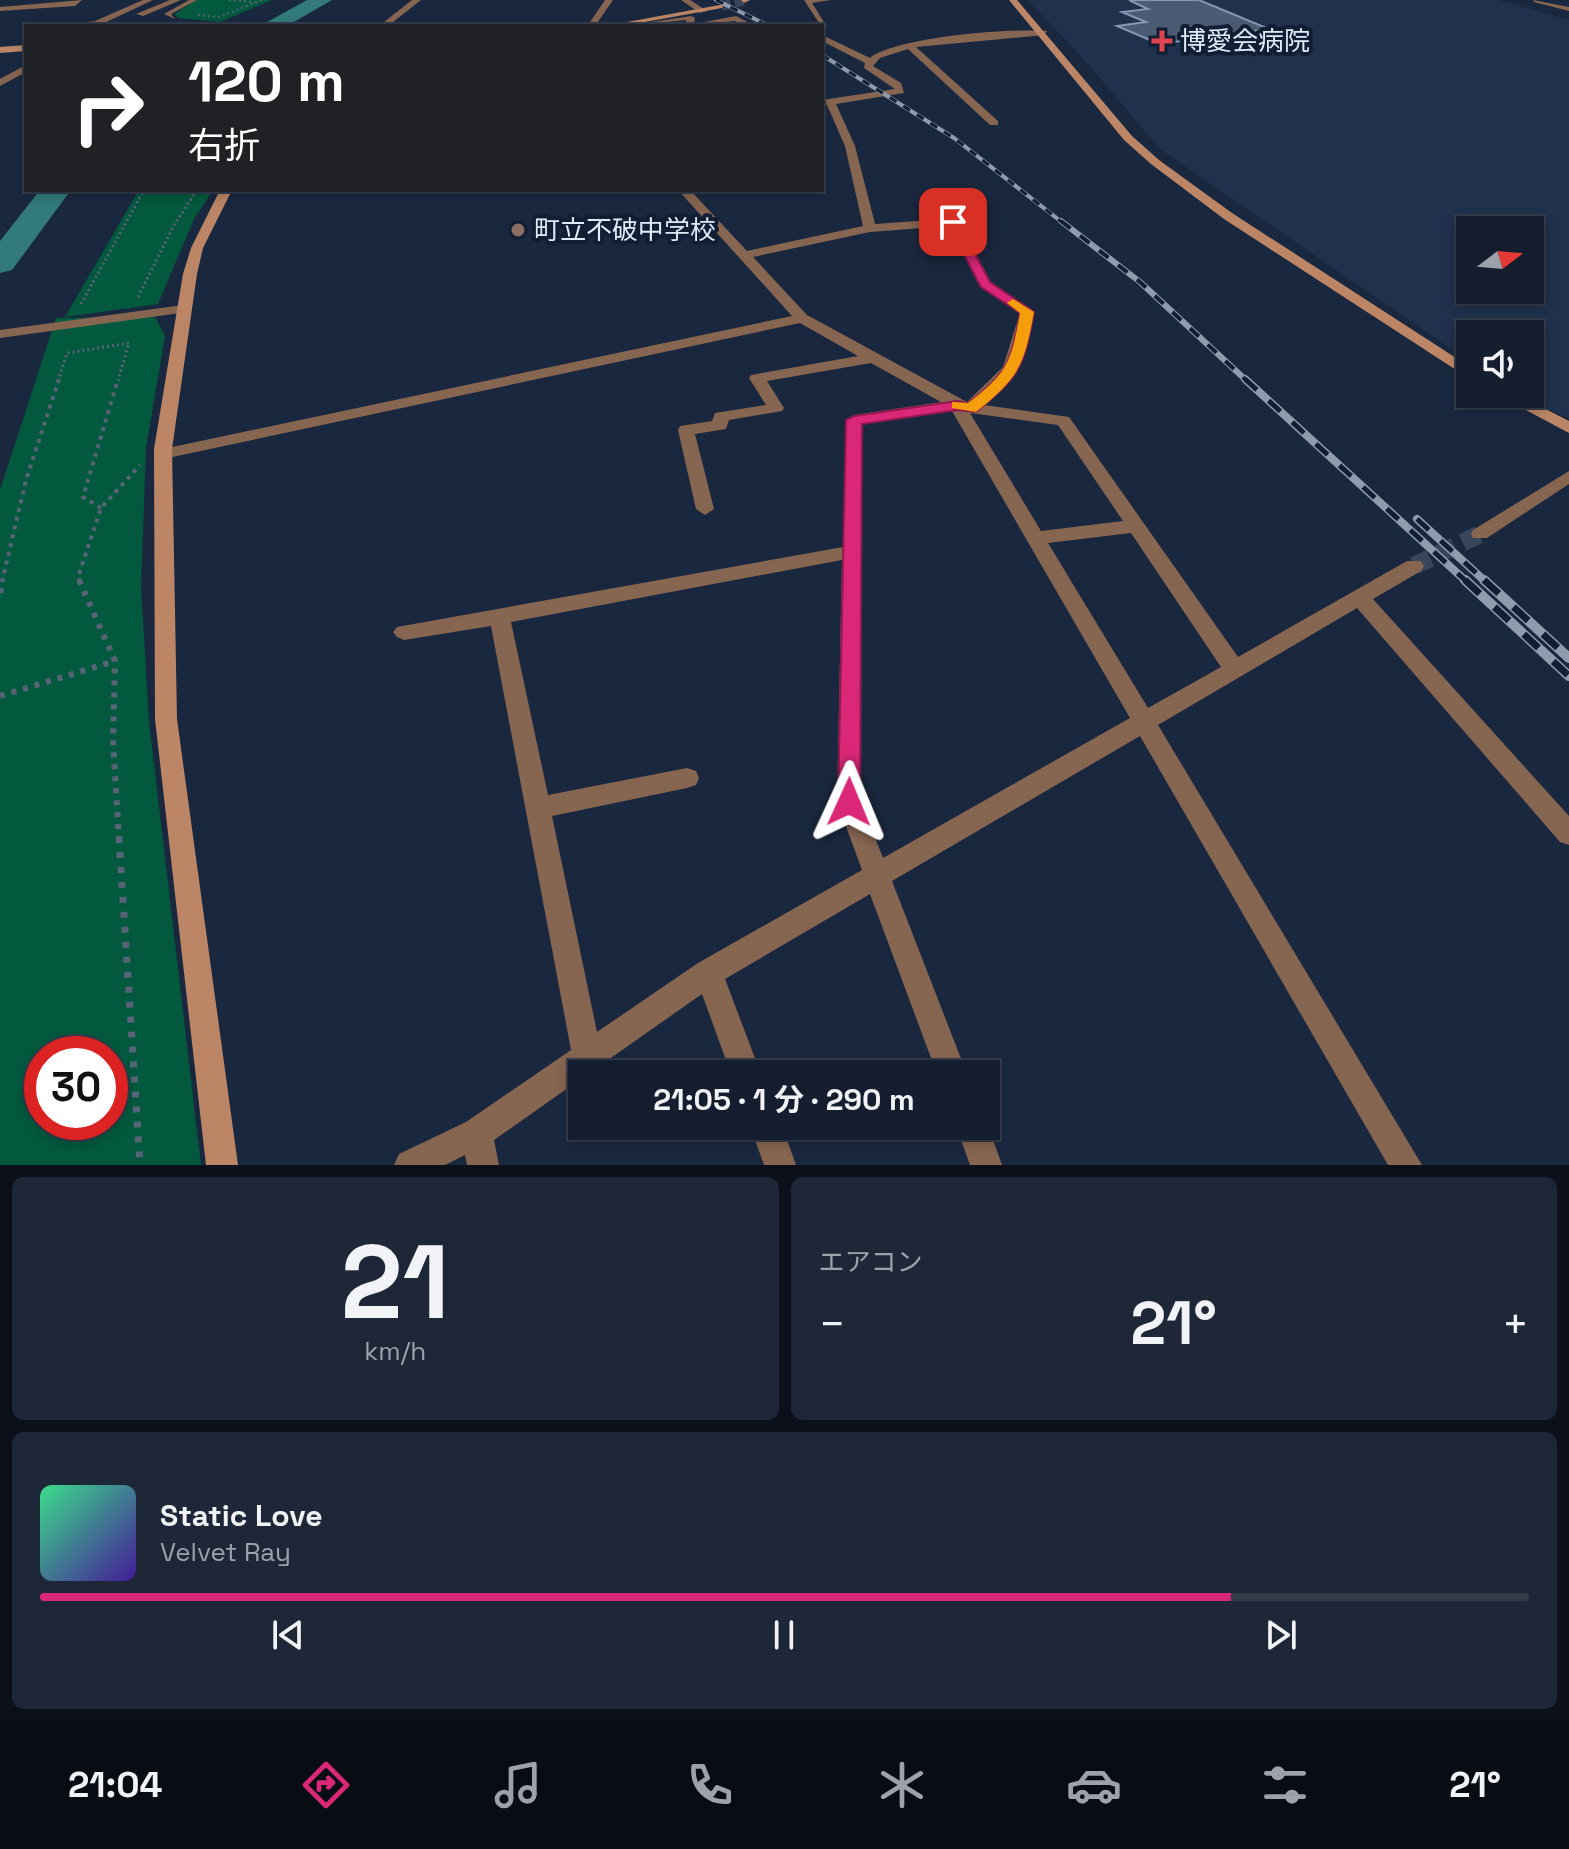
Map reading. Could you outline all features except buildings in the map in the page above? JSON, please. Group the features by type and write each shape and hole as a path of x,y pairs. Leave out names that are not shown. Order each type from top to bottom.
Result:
{"street":[{"path":"85,24 97,23 149,0"},
{"path":"115,24 177,0"},
{"path":"386,24 417,0"},
{"path":"592,24 609,0"},
{"path":"685,0 703,11"},
{"path":"823,24 807,1 827,0"},
{"path":"1013,0 1044,33 1128,138 1155,162 1228,216 1456,365"},
{"path":"1543,0 1569,9"},
{"path":"61,24 76,2"},
{"path":"0,9 76,2"},
{"path":"622,24 722,6"},
{"path":"644,24 691,18 690,24"},
{"path":"705,24 736,18 747,24"},
{"path":"824,39 869,61 937,40 1044,33"},
{"path":"911,47 994,123"},
{"path":"0,50 24,48"},
{"path":"869,61 867,66 898,85 901,91 826,102 850,146 870,228"},
{"path":"0,83 24,69"},
{"path":"222,1165 166,719 163,454 183,309 197,248 225,192"},
{"path":"686,192 802,318 964,407 1037,538 1406,1165"},
{"path":"947,202 953,222 985,284 1027,312 1021,346 1005,381 964,407"},
{"path":"745,255 870,228 953,222"},
{"path":"0,334 183,309"},
{"path":"163,454 802,318"},
{"path":"705,509 686,430 720,425 721,416 776,408 757,378 872,358"},
{"path":"947,1060 849,802 854,420 964,407 1063,421 1234,668"},
{"path":"1531,408 1569,428"},
{"path":"1480,534 1569,476"},
{"path":"1037,538 1136,526"},
{"path":"404,632 852,552"},
{"path":"410,1165 477,1133 708,973 1414,566"},
{"path":"1358,596 1569,834"},
{"path":"500,617 587,1056"},
{"path":"538,808 687,778"},
{"path":"708,973 741,1060"},
{"path":"477,1133 483,1165"},
{"path":"771,1140 780,1165"},
{"path":"977,1140 986,1165"}],"lane":[{"path":"173,18 167,14 194,0"}],"path":[{"path":"229,0 256,2"},
{"path":"187,14 219,17 262,0"},
{"path":"93,303 78,304 143,192"},
{"path":"124,299 139,297 174,225 196,192"},
{"path":"0,593 26,480 67,353 129,343 83,497 101,508"},
{"path":"140,1165 113,740 115,661 78,577 101,508 136,467 163,454"},
{"path":"0,696 115,661"}],"shaded area":[{"path":"1028,0 1499,0 1569,20 1569,419 1544,407 1544,320 1456,320 1456,352 1160,149 1088,64"}],"green space":[{"path":"196,0 272,0 220,22 178,18 174,14"},
{"path":"138,192 212,192 194,219 158,304 65,317"},
{"path":"155,317 165,336 146,448 141,588 149,721 201,1165 0,1165 0,490 56,318"}],"waterway":[{"path":"275,24 322,0"},
{"path":"0,263 54,192"}],"tunnel":[{"path":"722,6 744,1"},
{"path":"1414,566 1480,534"}],"railway":[{"path":"716,0 765,24"},
{"path":"824,56 954,138 1063,223"},
{"path":"1061,221 1140,282 1247,381"},
{"path":"1245,379 1467,582"},
{"path":"1417,519 1486,582"},
{"path":"1465,580 1569,676"},
{"path":"1484,580 1569,658"}],"slow traffic":[{"path":"957,405 970,408 1005,381 1021,346 1027,312 1013,303"}],"place":[{"name":"博愛会病院","path":"1162,41"},
{"name":"町立不破中学校","path":"518,230"}],"route":[{"path":"849,802 854,420 957,405 970,408 1005,381 1021,346 1027,312 985,284 953,222"}]}
